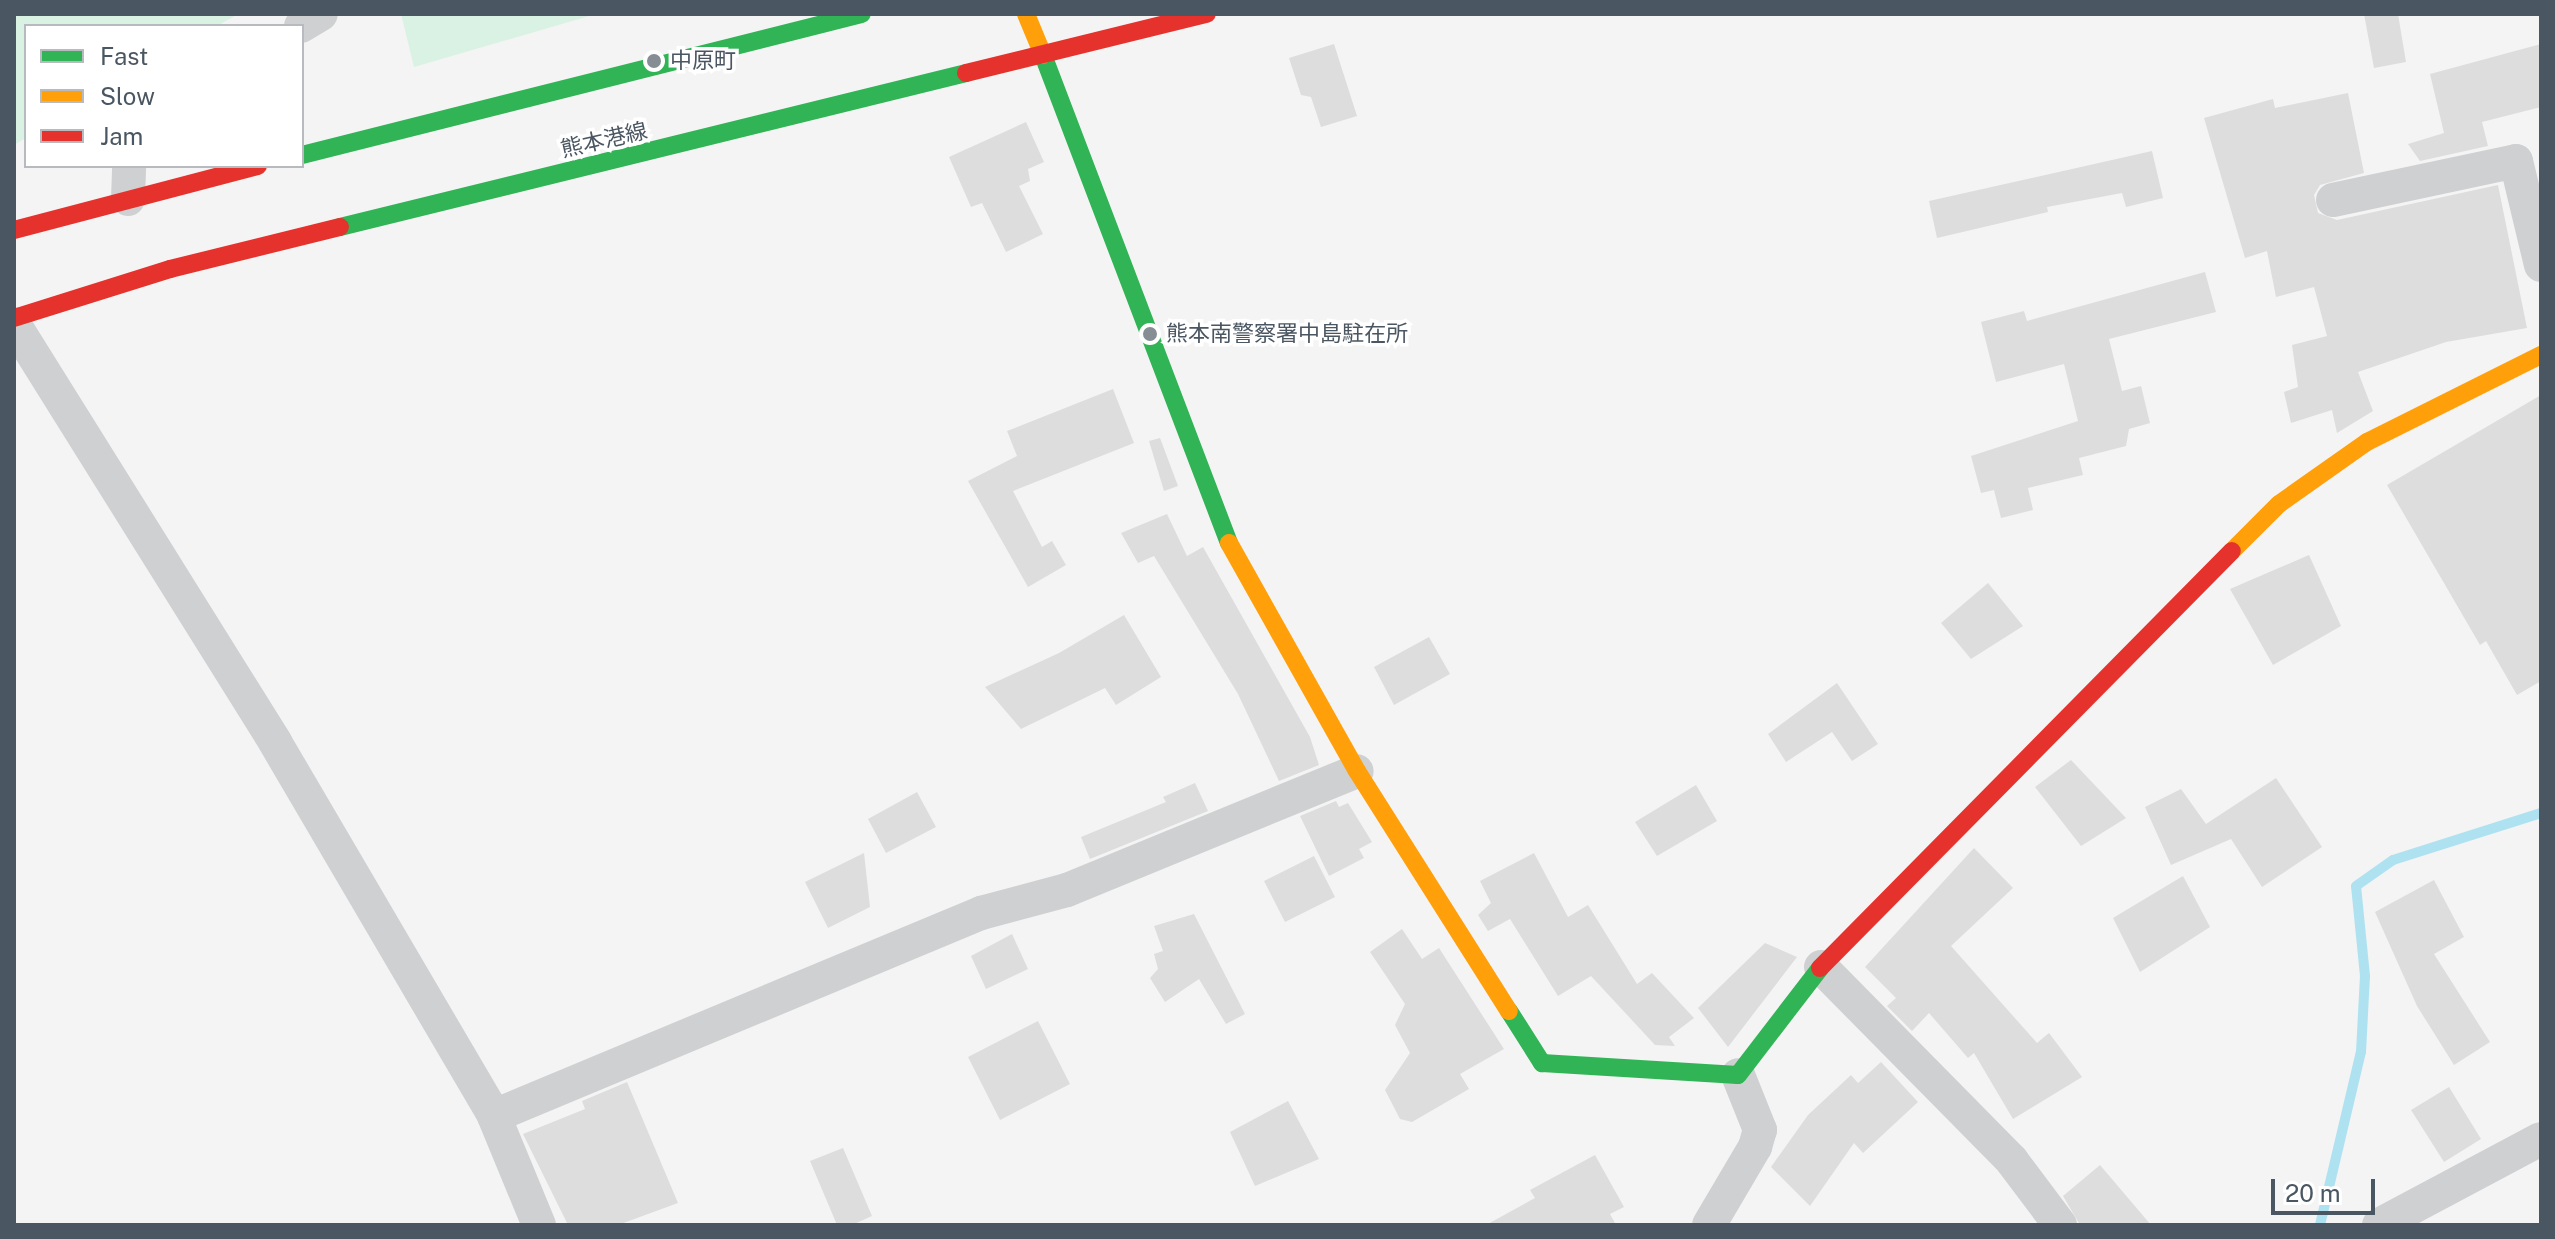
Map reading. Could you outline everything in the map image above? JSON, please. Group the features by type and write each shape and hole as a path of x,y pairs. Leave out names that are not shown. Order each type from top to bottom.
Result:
{"street":[{"path":"304,154 862,14"},
{"path":"1026,14 1221,528 1357,771 1542,1063 1738,1075"},
{"name":"熊本港線","path":"14,321 170,269 1207,14"},
{"path":"2333,200 2516,161 2541,265"},
{"path":"14,230 128,182 242,168"},
{"path":"14,321 275,742 494,1116 539,1225"},
{"path":"1738,1075 1821,967 2279,504 2367,442 2541,355"},
{"path":"494,1116 981,913 1067,890 1357,771"},
{"path":"1821,967 2012,1161 2060,1225"},
{"path":"1709,1225 1755,1147 1760,1130 1738,1075"},
{"path":"2379,1225 2541,1139"}],"green space":[{"path":"14,14 238,14 220,24 24,24 24,139 14,145"},
{"path":"401,14 596,14 414,67"}],"building":[{"path":"2364,14 2398,14 2406,62 2374,68"},
{"path":"1334,44 1357,116 1321,127 1311,97 1301,95 1289,58"},
{"path":"2541,44 2541,107 2482,122 2488,146 2420,161 2408,144 2444,133 2430,74"},
{"path":"2348,93 2364,173 2320,185 2314,195 2318,213 2337,220 2498,185 2527,328 2446,342 2358,372 2373,411 2337,433 2332,410 2291,423 2284,392 2298,387 2292,345 2327,336 2314,287 2276,297 2267,251 2245,258 2204,118 2273,99 2275,108"},
{"path":"1026,122 1044,162 1028,169 1030,181 1019,186 1043,234 1006,252 982,203 971,207 949,157"},
{"path":"2152,151 2163,198 2126,207 2122,193 2047,207 2048,212 1937,238 1929,201"},
{"path":"2205,272 2216,312 2109,339 2122,391 2141,386 2150,423 2129,429 2126,446 2079,458 2083,475 2028,488 2033,510 2001,518 1994,490 1981,493 1971,456 2078,421 2064,364 1996,382 1981,322 2024,311 2027,321"},
{"path":"1113,389 1134,443 1013,491 1042,547 1052,541 1066,565 1028,587 968,481 1017,456 1007,431"},
{"path":"2541,395 2541,681 2517,695 2486,641 2480,645 2387,485"},
{"path":"1160,438 1178,486 1164,491 1149,441"},
{"path":"1167,514 1187,556 1203,547 1310,737 1319,765 1279,781 1238,694 1154,556 1138,563 1121,533"},
{"path":"2309,555 2341,626 2273,665 2230,589"},
{"path":"1988,583 2023,626 1971,659 1941,623"},
{"path":"1124,615 1161,677 1116,705 1105,688 1021,729 985,687 1059,653"},
{"path":"1429,637 1450,674 1394,705 1374,667"},
{"path":"1837,683 1878,744 1852,761 1832,732 1786,762 1768,734"},
{"path":"2071,760 2126,818 2081,846 2035,787"},
{"path":"2276,778 2322,847 2262,887 2231,839 2171,865 2145,807 2181,789 2206,824"},
{"path":"1195,783 1208,811 1090,859 1081,837 1166,802 1163,797"},
{"path":"1696,785 1717,821 1657,856 1635,822"},
{"path":"917,792 936,827 886,853 868,819"},
{"path":"1336,801 1339,807 1348,803 1372,842 1359,849 1364,858 1329,876 1300,816"},
{"path":"1974,848 2013,888 1951,946 2037,1043 2049,1033 2082,1077 2013,1119 1974,1053 1968,1058 1929,1013 1912,1031 1887,1006 1896,998 1865,967"},
{"path":"864,853 870,907 828,928 805,882"},
{"path":"1534,853 1568,917 1588,905 1637,984 1652,973 1694,1018 1669,1037 1675,1046 1655,1045 1591,976 1558,996 1510,919 1488,931 1478,915 1491,903 1480,881"},
{"path":"1314,856 1335,897 1285,922 1264,881"},
{"path":"2183,876 2210,927 2140,972 2113,918"},
{"path":"2434,880 2464,937 2434,954 2490,1042 2454,1065 2417,1006 2375,912"},
{"path":"1194,914 1245,1014 1226,1024 1199,979 1165,1002 1150,978 1158,969 1154,954 1163,951 1154,926"},
{"path":"1402,929 1422,959 1439,948 1504,1049 1460,1074 1469,1089 1412,1122 1400,1119 1385,1090 1410,1053 1395,1025 1405,1004 1370,952"},
{"path":"1012,934 1028,969 986,989 971,956"},
{"path":"1765,943 1797,957 1728,1047 1698,1008"},
{"path":"1038,1021 1070,1084 1000,1120 968,1057"},
{"path":"1881,1062 1918,1102 1863,1153 1854,1143 1810,1206 1771,1167 1808,1115 1851,1075 1858,1083"},
{"path":"627,1082 678,1203 618,1225 568,1225 523,1134 585,1109 582,1101"},
{"path":"2449,1087 2481,1139 2444,1162 2411,1110"},
{"path":"1288,1101 1319,1159 1255,1186 1230,1132"},
{"path":"843,1148 872,1216 852,1225 837,1225 810,1161"},
{"path":"1595,1155 1624,1207 1610,1214 1616,1225 1486,1225 1535,1198 1530,1190"},
{"path":"2100,1165 2151,1225 2080,1225 2063,1196"}],"waterway":[{"path":"2320,1225 2361,1052 2365,976 2356,886 2393,860 2541,813"}],"traffic: fast":[{"path":"304,154 862,14"},
{"path":"1043,55 1229,543"},
{"path":"340,227 966,73"},
{"path":"1509,1011 1542,1063 1738,1075 1820,968"}],"traffic: slow":[{"path":"1026,14 1043,55"},
{"path":"2232,551 2279,504 2367,442 2541,355"},
{"path":"1229,543 1357,771 1509,1011"}],"traffic: jam":[{"path":"966,73 1207,14"},
{"path":"14,230 250,168"},
{"path":"14,318 170,269 340,227"},
{"path":"1820,968 2232,551"}],"place":[{"name":"中原町","path":"654,61"},
{"name":"熊本南警察署中島駐在所","path":"1150,334"}]}
